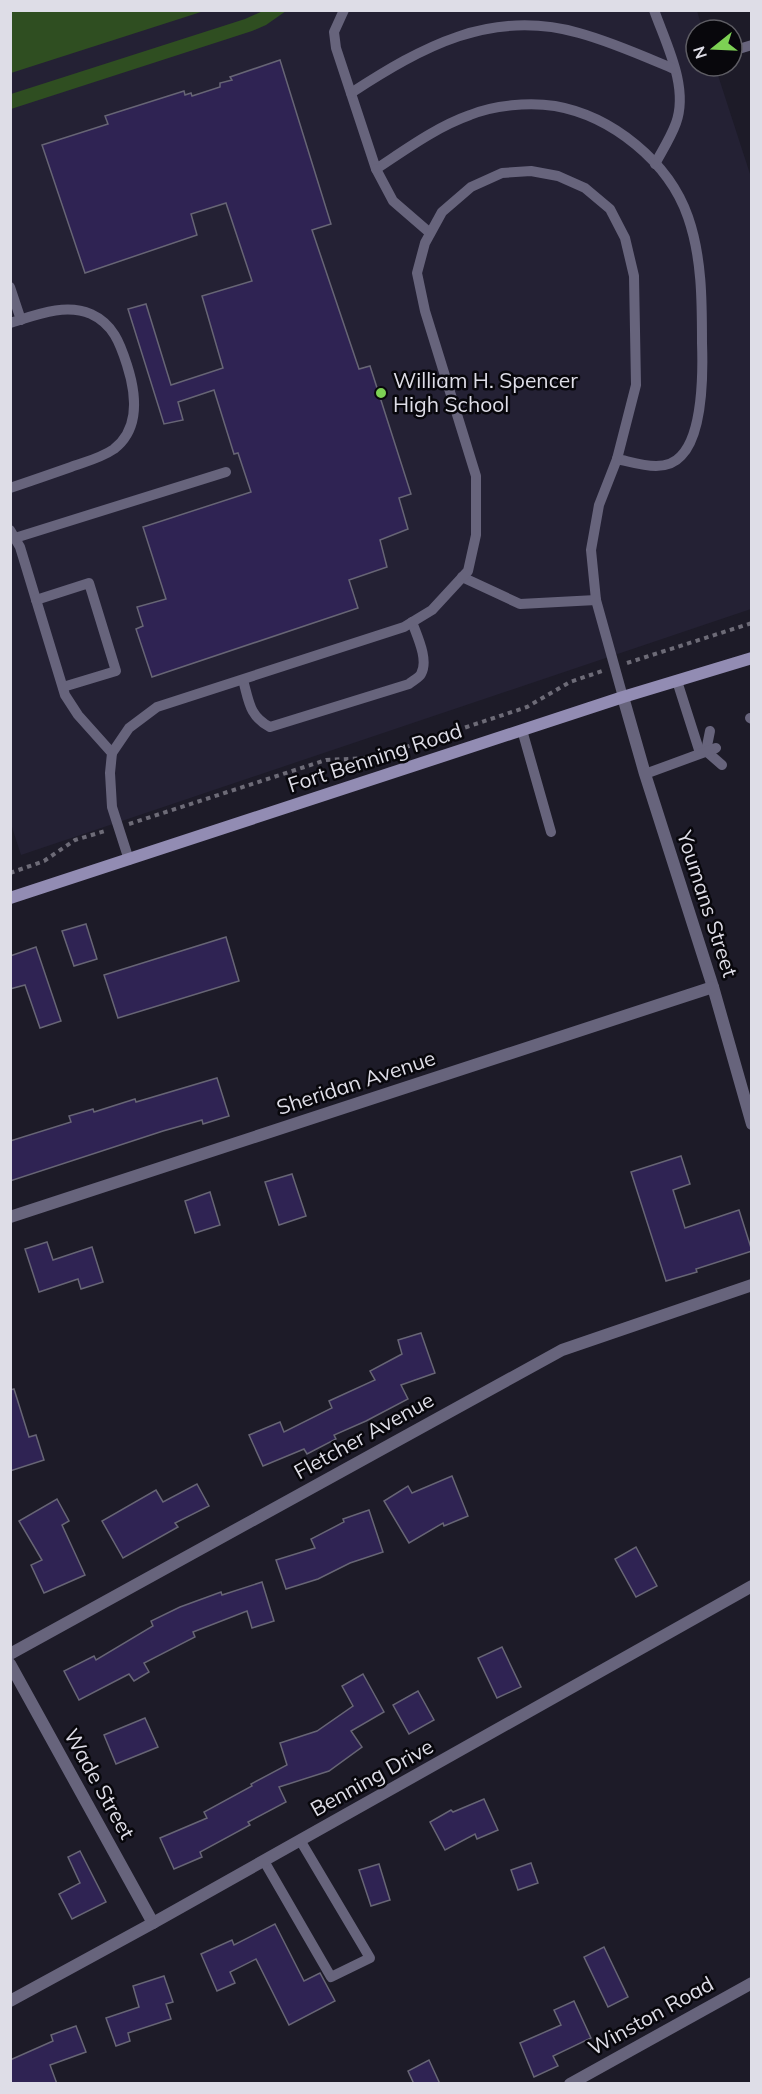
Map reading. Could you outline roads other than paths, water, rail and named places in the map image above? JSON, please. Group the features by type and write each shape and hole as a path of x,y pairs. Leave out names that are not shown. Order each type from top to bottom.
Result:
{"street":[{"name":"Fort Benning Road","path":"10,898 623,697 750,662"},
{"name":"Youmans Street","path":"623,697 645,774 713,987 752,1124"},
{"name":"Sheridan Avenue","path":"10,1217 713,987"},
{"name":"Fletcher Avenue","path":"10,1654 562,1350 752,1285"},
{"name":"Benning Drive","path":"10,2001 752,1587"},
{"name":"Wade Street","path":"10,1664 153,1923"},
{"name":"Winston Road","path":"570,2084 752,1983"}],"lane":[{"path":"344,10 334,32 336,48 376,169 393,201 430,233"},
{"path":"654,10 679,84 680,103 676,123 654,164"},
{"path":"351,93 422,51 460,35 505,26 543,26 578,33 674,69"},
{"path":"376,169 421,140 470,115 507,105 554,106 589,116 630,140 666,175 688,215 698,254 703,377 697,418 690,444 681,458 667,465 656,466 617,459"},
{"path":"129,860 112,807 110,773 112,753 129,728 157,708 404,627 432,610 468,571 476,536 476,476 425,311 417,273 425,243 442,212 471,187 502,172 531,171 558,176 585,188 609,209 625,238 634,276 636,385 617,459 599,505 591,550 596,600 623,697"},
{"path":"10,287 16,321 72,309 91,314 107,324 120,342 134,385 136,401 127,434 114,449 99,458 10,488"},
{"path":"112,753 78,715 65,696 20,547 13,534 226,472"},
{"path":"462,577 520,604 596,600"},
{"path":"36,600 89,583 103,627 116,671 63,687"},
{"path":"243,680 254,715 270,727 409,684 421,674 423,662 412,622"},
{"path":"678,681 707,751 722,765"},
{"path":"522,730 551,832"},
{"path":"707,751 710,731"},
{"path":"645,774 707,751"},
{"path":"264,1861 331,1977 370,1958 300,1840"}],"place":[{"name":"William H. Spencer High School","path":"381,393"}]}
